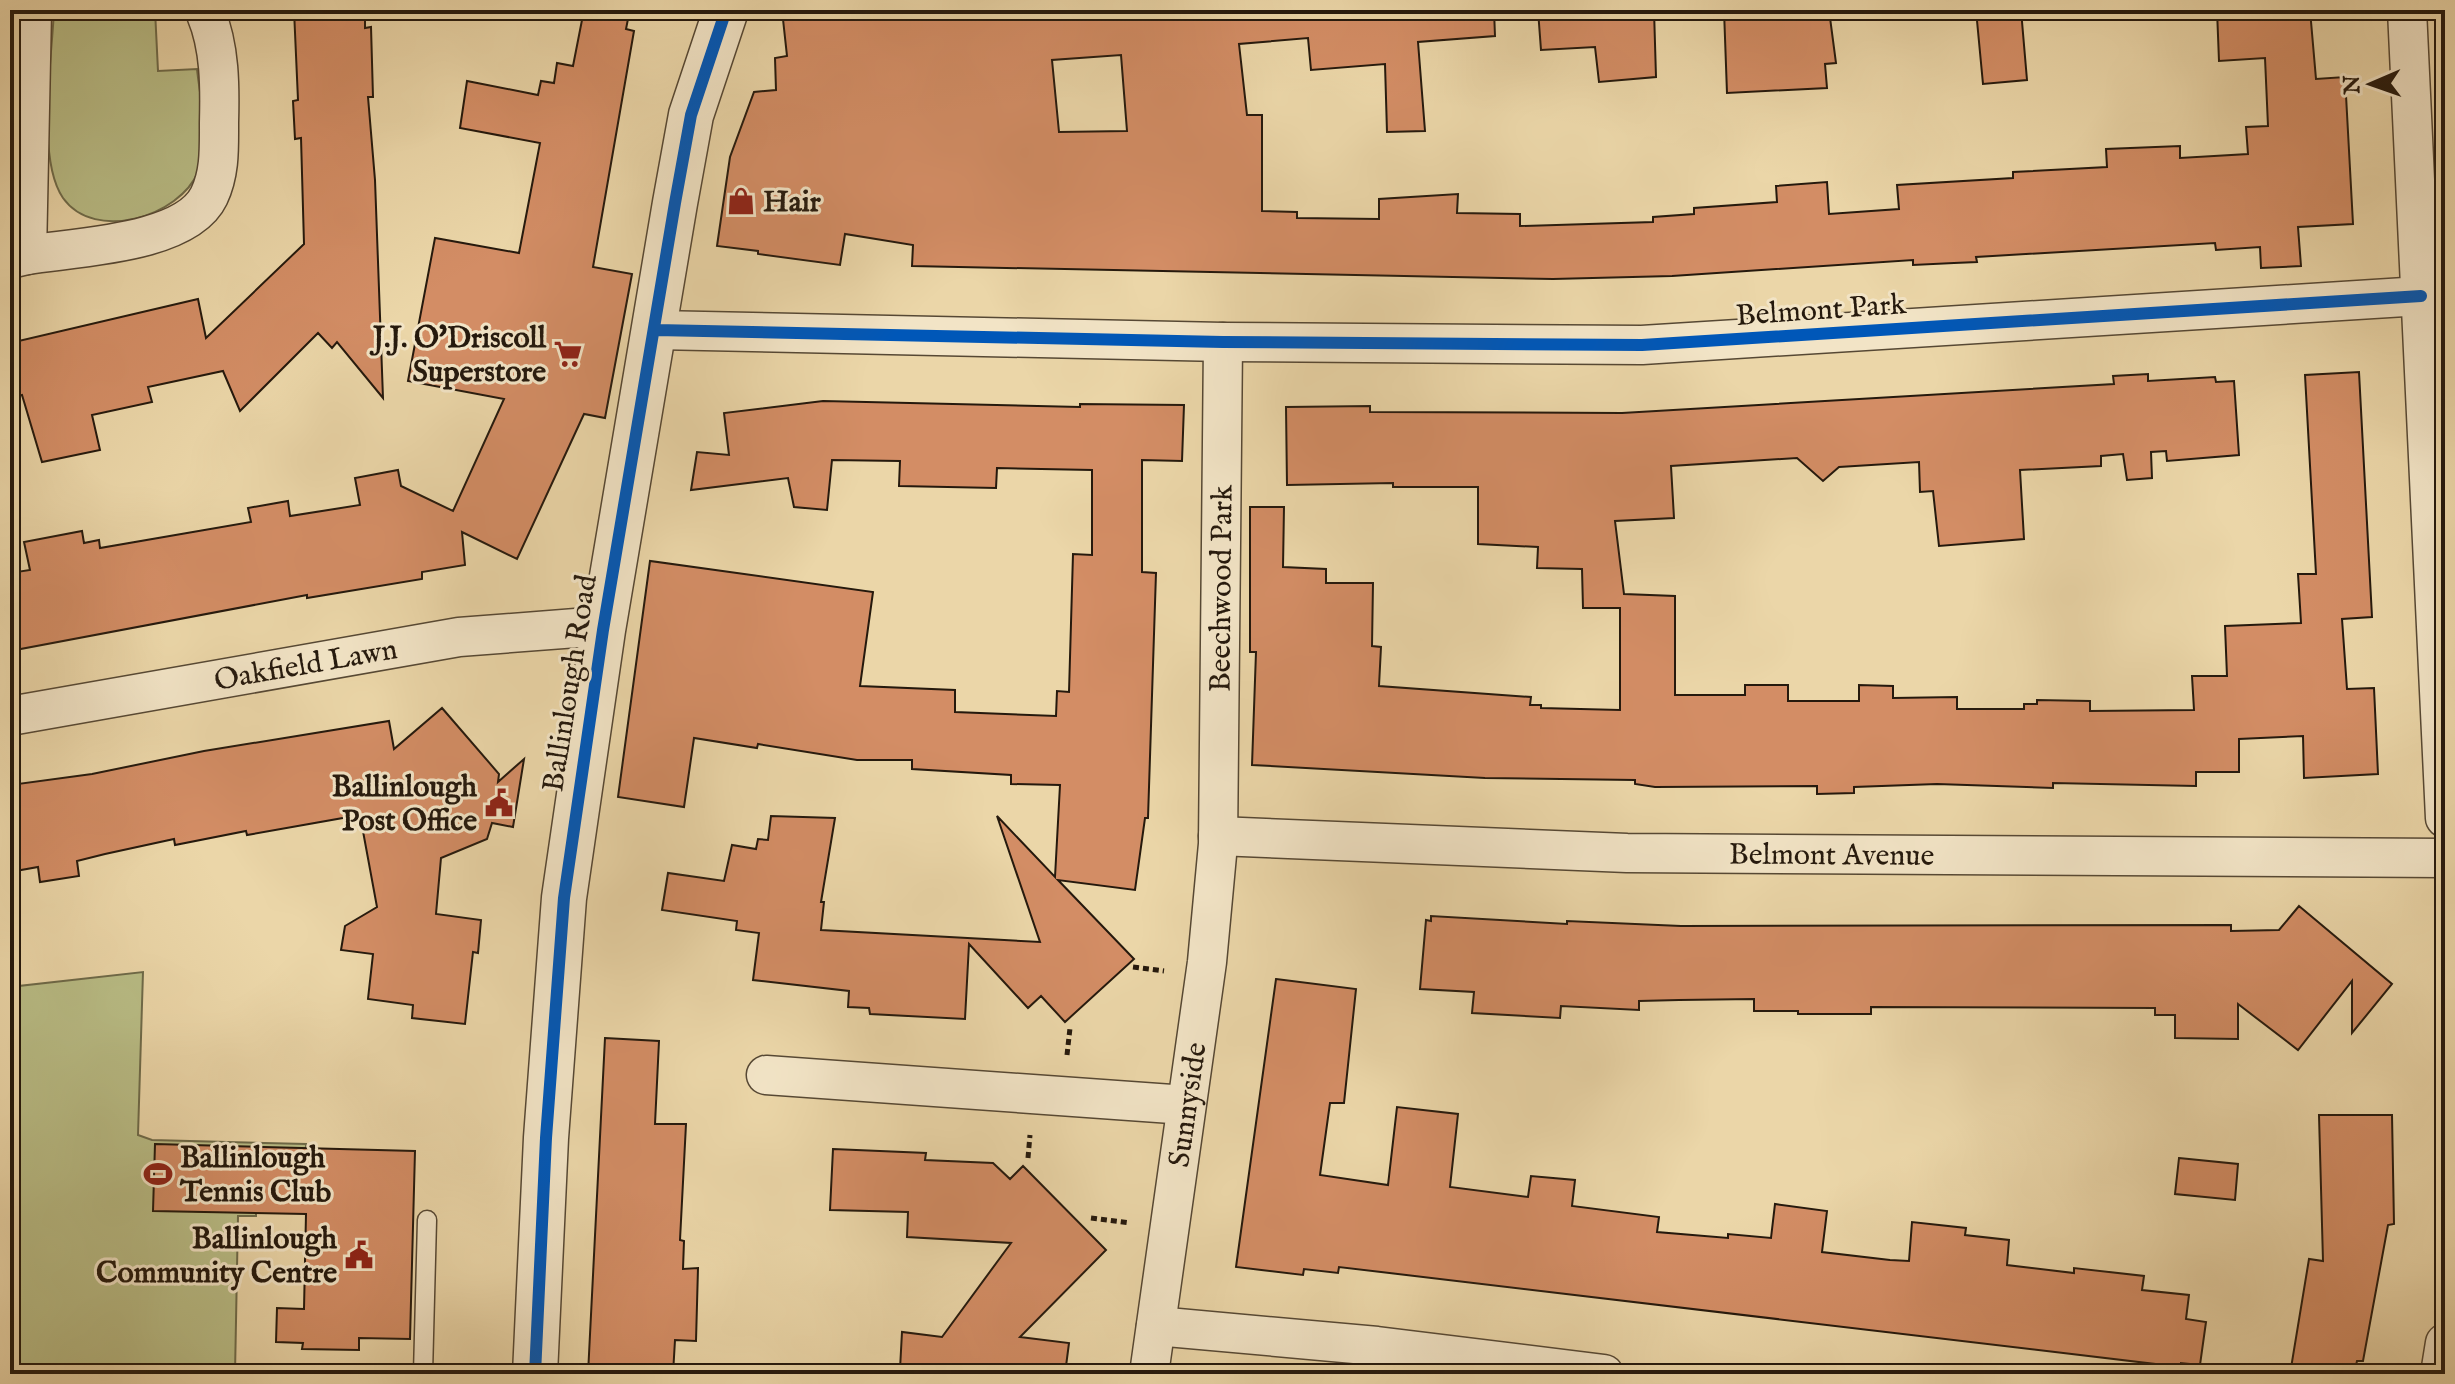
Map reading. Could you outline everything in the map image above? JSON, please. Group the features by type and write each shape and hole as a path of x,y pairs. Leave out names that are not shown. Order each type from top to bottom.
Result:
{"street":[{"path":"32,10 19,257 180,226 208,199 218,168 219,110 215,37 206,14"},
{"name":"Ballinlough Road","path":"535,1374 544,1167 564,898 603,630 691,115 726,10"},
{"path":"2407,10 2445,818"},
{"name":"Belmont Park","path":"656,330 1223,342 1666,344 2421,296"},
{"name":"Beechwood Park","path":"1218,836 1223,342"},
{"name":"Oakfield Lawn","path":"10,716 459,637 576,628 603,630"},
{"name":"Belmont Avenue","path":"1218,836 1616,853 2445,858"},
{"name":"Sunnyside","path":"1149,1374 1207,962 1218,836"},
{"path":"766,1075 1186,1105"},
{"path":"1156,1326 1377,1346 1604,1374"},
{"path":"2440,1374 2445,1343"}],"lane":[{"path":"423,1374 427,1220"}],"path":[{"path":"1133,967 1177,973"},
{"path":"1066,1070 1070,1028"},
{"path":"1091,1218 1142,1225"}],"green space":[{"path":"54,10 155,10 158,71 197,69 204,121 202,160 188,188 174,201 136,218 115,221 95,219 77,212 63,198 55,181 48,134"},
{"name":"Ballinlough Tennis Club","path":"143,972 138,1135 152,1140 306,1144 305,1204 256,1204 256,1216 238,1216 235,1374 10,1374 10,987"}],"building":[{"path":"294,10 365,10 365,28 371,27 373,97 368,97 375,180 383,398 337,342 332,348 318,333 240,411 223,371 148,387 152,402 92,415 100,450 42,462 22,395 10,398 10,343 198,299 206,338 304,244 301,138 295,139 293,101 298,100"},
{"path":"587,10 629,14 626,29 634,31 593,267 632,274 605,418 584,414 517,559 462,532 465,565 422,572 422,579 307,598 307,595 10,651 10,573 30,570 24,542 82,531 84,543 99,540 100,548 251,522 248,508 288,501 290,516 360,505 355,478 398,470 401,486 453,511 504,399 408,381 435,238 519,253 540,143 460,128 467,81 538,95 541,81 554,83 557,63 573,66 582,20 586,20"},
{"path":"782,10 1494,10 1495,36 1418,42 1425,131 1387,132 1385,64 1311,70 1308,38 1239,44 1247,115 1262,115 1262,211 1297,212 1297,218 1379,219 1379,199 1458,194 1457,213 1520,214 1520,226 1653,222 1653,217 1694,214 1694,208 1777,202 1776,186 1827,182 1829,214 1899,209 1897,185 2013,178 2013,172 2107,167 2106,149 2180,146 2180,158 2248,154 2246,127 2268,126 2265,58 2219,61 2217,10 2310,10 2316,79 2345,77 2353,224 2298,227 2301,266 2261,268 2260,247 2216,250 2215,243 1976,257 1977,262 1913,265 1913,260 1672,276 1553,279 912,266 913,245 845,234 840,265 717,246 730,157 754,92 776,90 775,58 787,56","holes":["1121,55 1127,131 1059,132 1052,60"]},
{"path":"1538,10 1654,10 1656,77 1599,82 1595,47 1541,50"},
{"path":"1724,10 1829,10 1836,63 1825,64 1827,88 1727,93"},
{"path":"1976,10 2021,10 2027,80 1983,84"},
{"path":"2359,372 2372,617 2342,619 2347,689 2374,688 2378,774 2304,778 2303,736 2239,739 2239,772 2196,772 2196,786 2053,783 2053,788 1937,784 1854,787 1854,793 1817,794 1817,786 1655,787 1635,784 1635,780 1485,778 1252,765 1256,652 1250,652 1250,507 1284,507 1283,567 1326,569 1326,583 1373,583 1372,646 1381,647 1379,686 1531,697 1530,705 1541,705 1541,708 1620,710 1620,608 1583,608 1582,569 1537,568 1538,547 1478,544 1478,487 1393,487 1393,483 1287,485 1286,407 1370,406 1370,412 1622,413 2114,384 2113,376 2148,374 2148,381 2215,377 2216,382 2234,381 2239,455 2167,461 2166,451 2151,452 2152,478 2127,480 2123,454 2101,456 2101,466 2020,470 2024,539 1939,546 1933,491 1920,492 1919,462 1839,467 1823,481 1797,458 1671,466 1674,518 1615,521 1624,594 1675,596 1675,695 1745,695 1745,685 1788,685 1788,701 1859,701 1859,685 1893,686 1893,698 1957,697 1957,709 2024,709 2024,704 2037,704 2037,700 2090,701 2090,711 2194,710 2192,676 2227,676 2225,626 2301,623 2298,574 2316,574 2305,375"},
{"path":"823,401 1080,407 1080,404 1184,405 1182,461 1142,460 1142,572 1156,573 1148,818 1145,818 1135,890 1058,880 1134,959 1065,1022 1041,996 1028,1008 969,944 965,1019 870,1014 869,1008 848,1007 849,991 753,980 759,933 736,930 737,921 662,910 668,873 724,881 732,845 756,849 758,839 768,840 771,816 835,818 821,902 824,902 821,930 1040,942 997,816 1055,877 1060,785 1011,784 1011,775 912,769 912,760 857,760 758,744 757,748 694,738 684,807 618,797 650,561 873,592 860,686 955,690 955,712 1056,716 1057,691 1069,692 1073,554 1092,555 1092,470 997,468 996,488 899,486 900,461 832,460 827,510 794,507 788,478 691,490 697,452 729,455 724,413"},
{"path":"442,708 499,774 498,782 524,759 513,827 492,823 487,839 441,858 436,914 481,920 478,953 473,952 465,1024 412,1018 413,1005 368,999 373,954 341,950 345,926 377,907 360,815 247,835 246,831 175,845 174,839 77,861 79,876 40,882 38,867 10,872 10,785 92,774 204,751 389,721 394,749"},
{"path":"2299,906 2392,984 2352,1033 2352,981 2298,1050 2238,1004 2238,1039 2175,1038 2175,1015 2155,1015 2155,1008 1871,1007 1871,1014 1798,1014 1798,1011 1754,1011 1754,999 1679,1000 1639,1001 1639,1010 1561,1006 1560,1018 1472,1013 1474,992 1420,989 1426,920 1431,921 1431,916 1567,924 1567,921 1681,926 2231,925 2231,931 2279,930"},
{"path":"1276,979 1356,989 1344,1103 1330,1103 1320,1175 1388,1185 1397,1107 1458,1114 1450,1187 1528,1197 1531,1176 1575,1180 1572,1206 1659,1217 1657,1232 1728,1238 1728,1234 1771,1238 1775,1204 1827,1211 1822,1252 1890,1260 1909,1261 1912,1222 1966,1228 1965,1235 2009,1240 2007,1265 2074,1273 2074,1268 2144,1276 2142,1290 2189,1295 2186,1319 2206,1322 2200,1365 2181,1363 2181,1367 1339,1267 1338,1273 1304,1269 1303,1275 1236,1267"},
{"path":"605,1038 659,1041 655,1124 686,1124 680,1240 684,1241 683,1269 698,1268 696,1341 675,1340 673,1374 588,1374"},
{"path":"2319,1115 2392,1115 2394,1224 2388,1225 2363,1361 2357,1361 2354,1374 2291,1368 2309,1259 2323,1261"},
{"path":"155,1144 415,1151 410,1339 359,1338 359,1350 302,1349 303,1343 276,1342 277,1308 304,1309 306,1214 153,1211"},
{"path":"833,1149 926,1153 925,1160 993,1163 1010,1179 1023,1166 1106,1250 1020,1337 1069,1343 1065,1374 949,1374 900,1369 902,1332 942,1337 1011,1243 907,1237 908,1212 830,1210"},
{"path":"2179,1158 2238,1164 2235,1200 2175,1194"}],"cycle path":[{"path":"535,1374 546,1138 564,898 603,630 691,115 726,10"},
{"path":"656,330 1223,342 1642,345 2421,296"}],"place":[{"name":"Hair","path":"741,201"},
{"name":"J.J. O'Driscoll Superstore","path":"568,354"},
{"name":"Ballinlough Post Office","path":"499,803"},
{"name":"Ballinlough Tennis Club","path":"158,1174"},
{"name":"Ballinlough Community Centre","path":"359,1255"}]}
